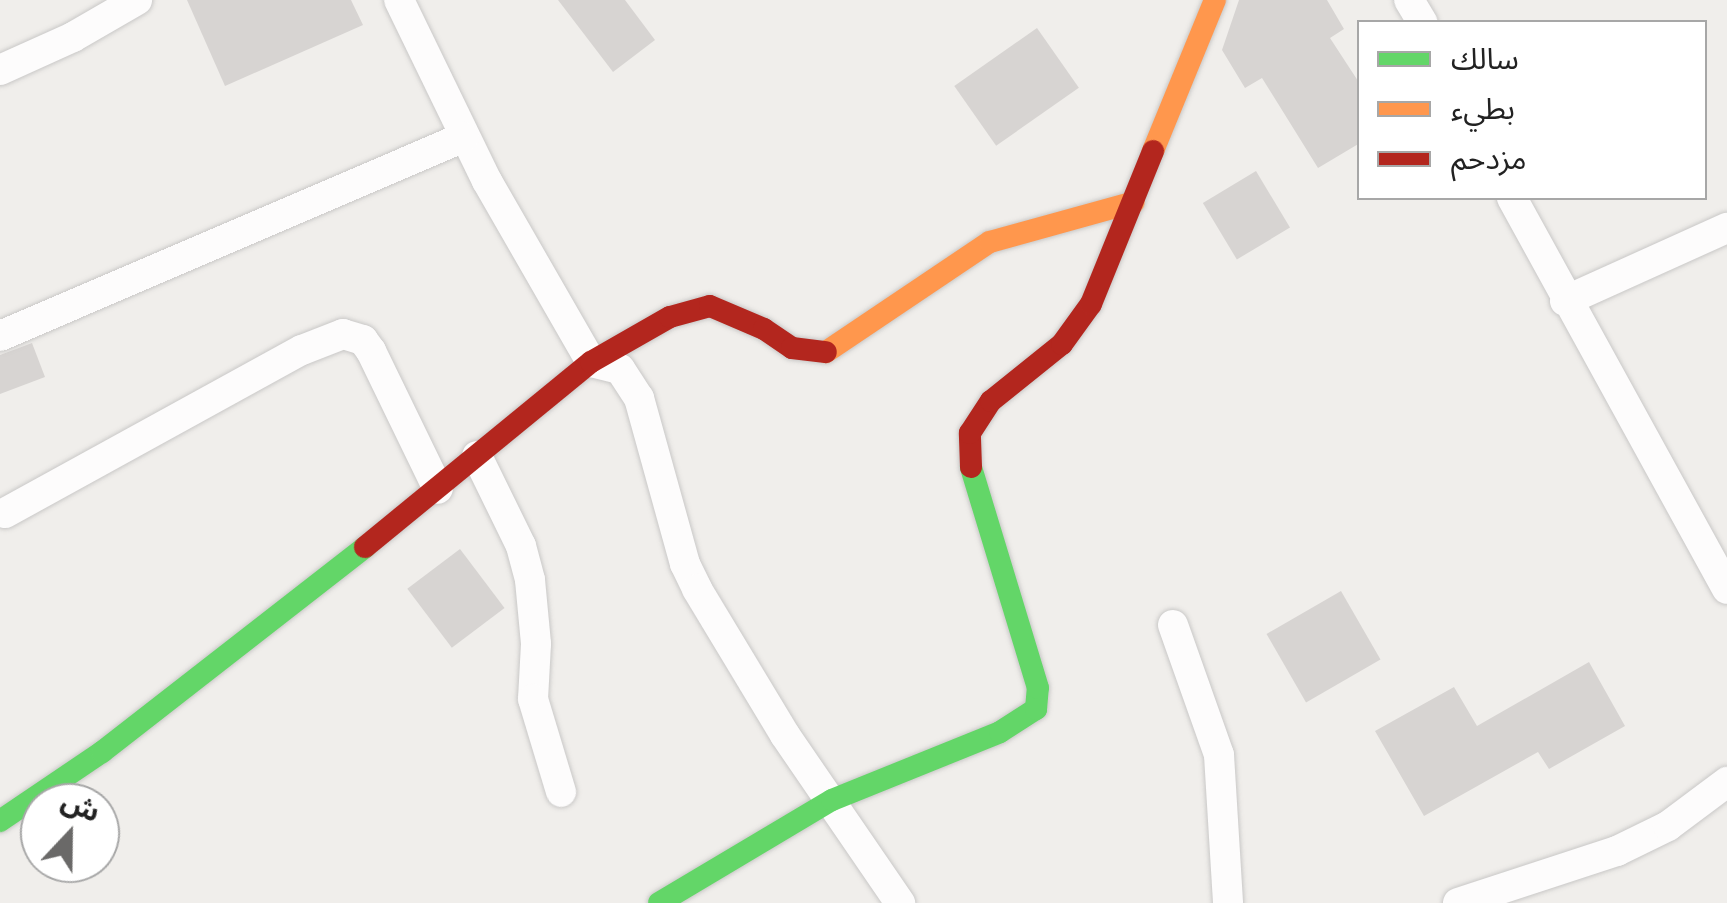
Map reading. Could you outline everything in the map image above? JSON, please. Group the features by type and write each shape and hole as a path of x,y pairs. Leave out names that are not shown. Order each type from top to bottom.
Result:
{"street":[{"path":"0,70 72,37 137,0"},
{"path":"399,0 464,138 592,362 620,369 639,398 685,564 697,590 785,735 900,903"},
{"path":"659,903 832,800 1000,732 1036,709 1038,688 974,484 968,453 970,433 992,401 1042,363 1079,324 1134,202 1215,0"},
{"path":"0,336 464,138"},
{"path":"1513,200 1565,301 1727,590"},
{"path":"0,820 148,717 438,489 592,362 670,317 710,306 792,348 826,352 990,242 1134,202"},
{"path":"1565,301 1727,228"},
{"path":"4,513 302,350 344,334 362,340 371,351 438,489"},
{"path":"477,456 521,546 530,580 536,644 534,699 561,792"},
{"path":"1172,624 1219,755 1228,903"},
{"path":"1458,903 1617,851 1668,826 1727,782"}],"building":[{"path":"187,0 351,0 363,25 225,86"},
{"path":"558,0 625,0 655,40 613,72"},
{"path":"1239,0 1327,0 1344,29 1330,38 1357,79 1357,145 1318,168 1262,78 1245,88 1222,50"},
{"path":"1037,28 1079,88 996,146 954,86"},
{"path":"1256,171 1290,228 1237,260 1203,203"},
{"path":"32,343 45,377 0,394 0,355"},
{"path":"460,549 505,608 452,648 407,589"},
{"path":"1341,591 1380,659 1306,702 1267,634"},
{"path":"1589,662 1625,726 1549,769 1538,752 1424,816 1375,731 1454,687 1477,726"}],"traffic: fast":[{"path":"659,903 832,800 1000,732 1036,709 1038,688 971,467"},
{"path":"0,821 102,752 365,547"}],"traffic: slow":[{"path":"1153,151 1215,0"},
{"path":"826,352 990,242 1134,202"}],"traffic: jam":[{"path":"971,467 970,433 991,401 1062,344 1091,304 1153,151"},
{"path":"365,547 591,362 670,317 710,306 764,329 792,348 826,352"}]}
